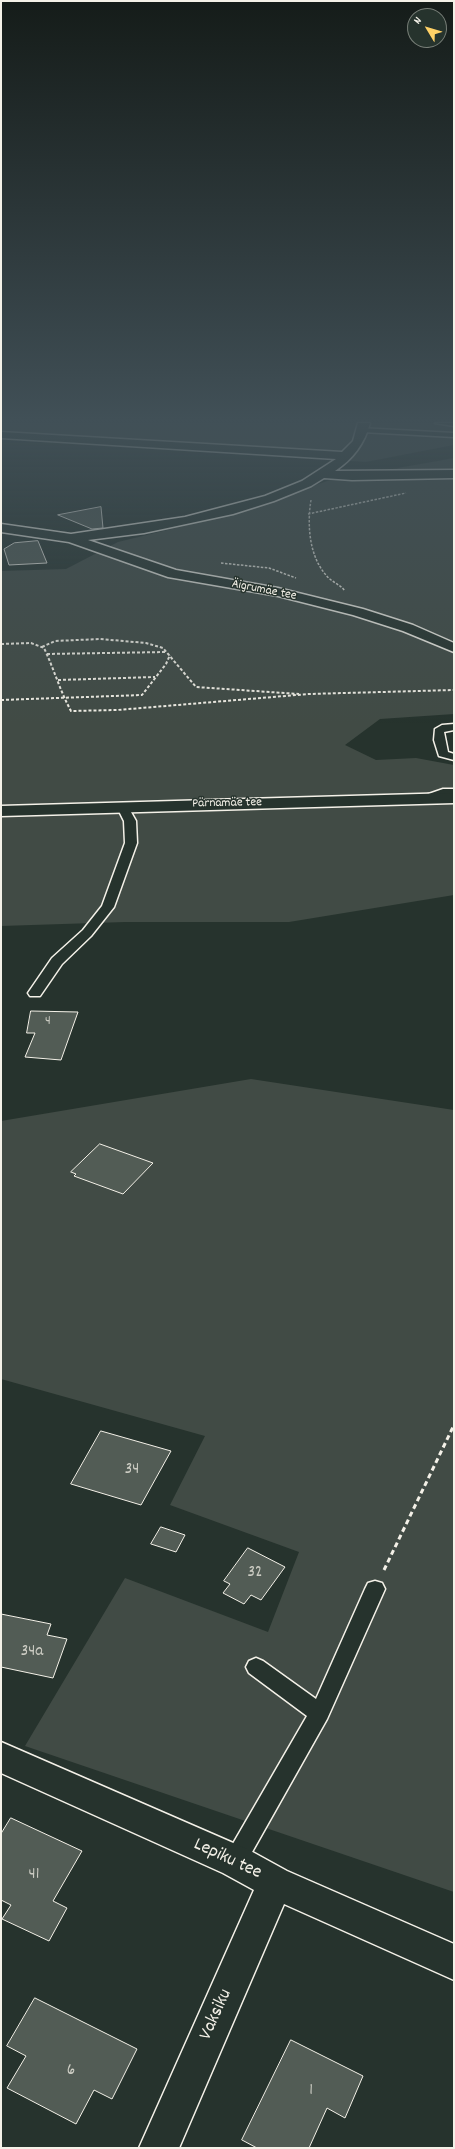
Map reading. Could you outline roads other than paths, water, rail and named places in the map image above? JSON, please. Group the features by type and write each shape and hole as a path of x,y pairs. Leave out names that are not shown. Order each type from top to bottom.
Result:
{"street":[{"path":"71,538 147,529 173,523"},
{"name":"Äigrumäe tee","path":"1,528 71,538 173,574 278,592 358,612 408,628 454,648"},
{"name":"Pärnamäe tee","path":"1,811 454,798"},
{"name":"Lepiku tee","path":"1,1757 235,1861 275,1883 454,1962"},
{"name":"Vaksiku","path":"159,2148 275,1883"}],"lane":[{"path":"454,727 446,727 439,731 439,740 443,754 454,757"},
{"path":"424,799 444,792 454,792"},
{"path":"35,994 57,961 86,933 108,907 131,843 130,821 124,807"},
{"path":"235,1861 320,1713 375,1589"},
{"path":"256,1667 320,1713"}]}
